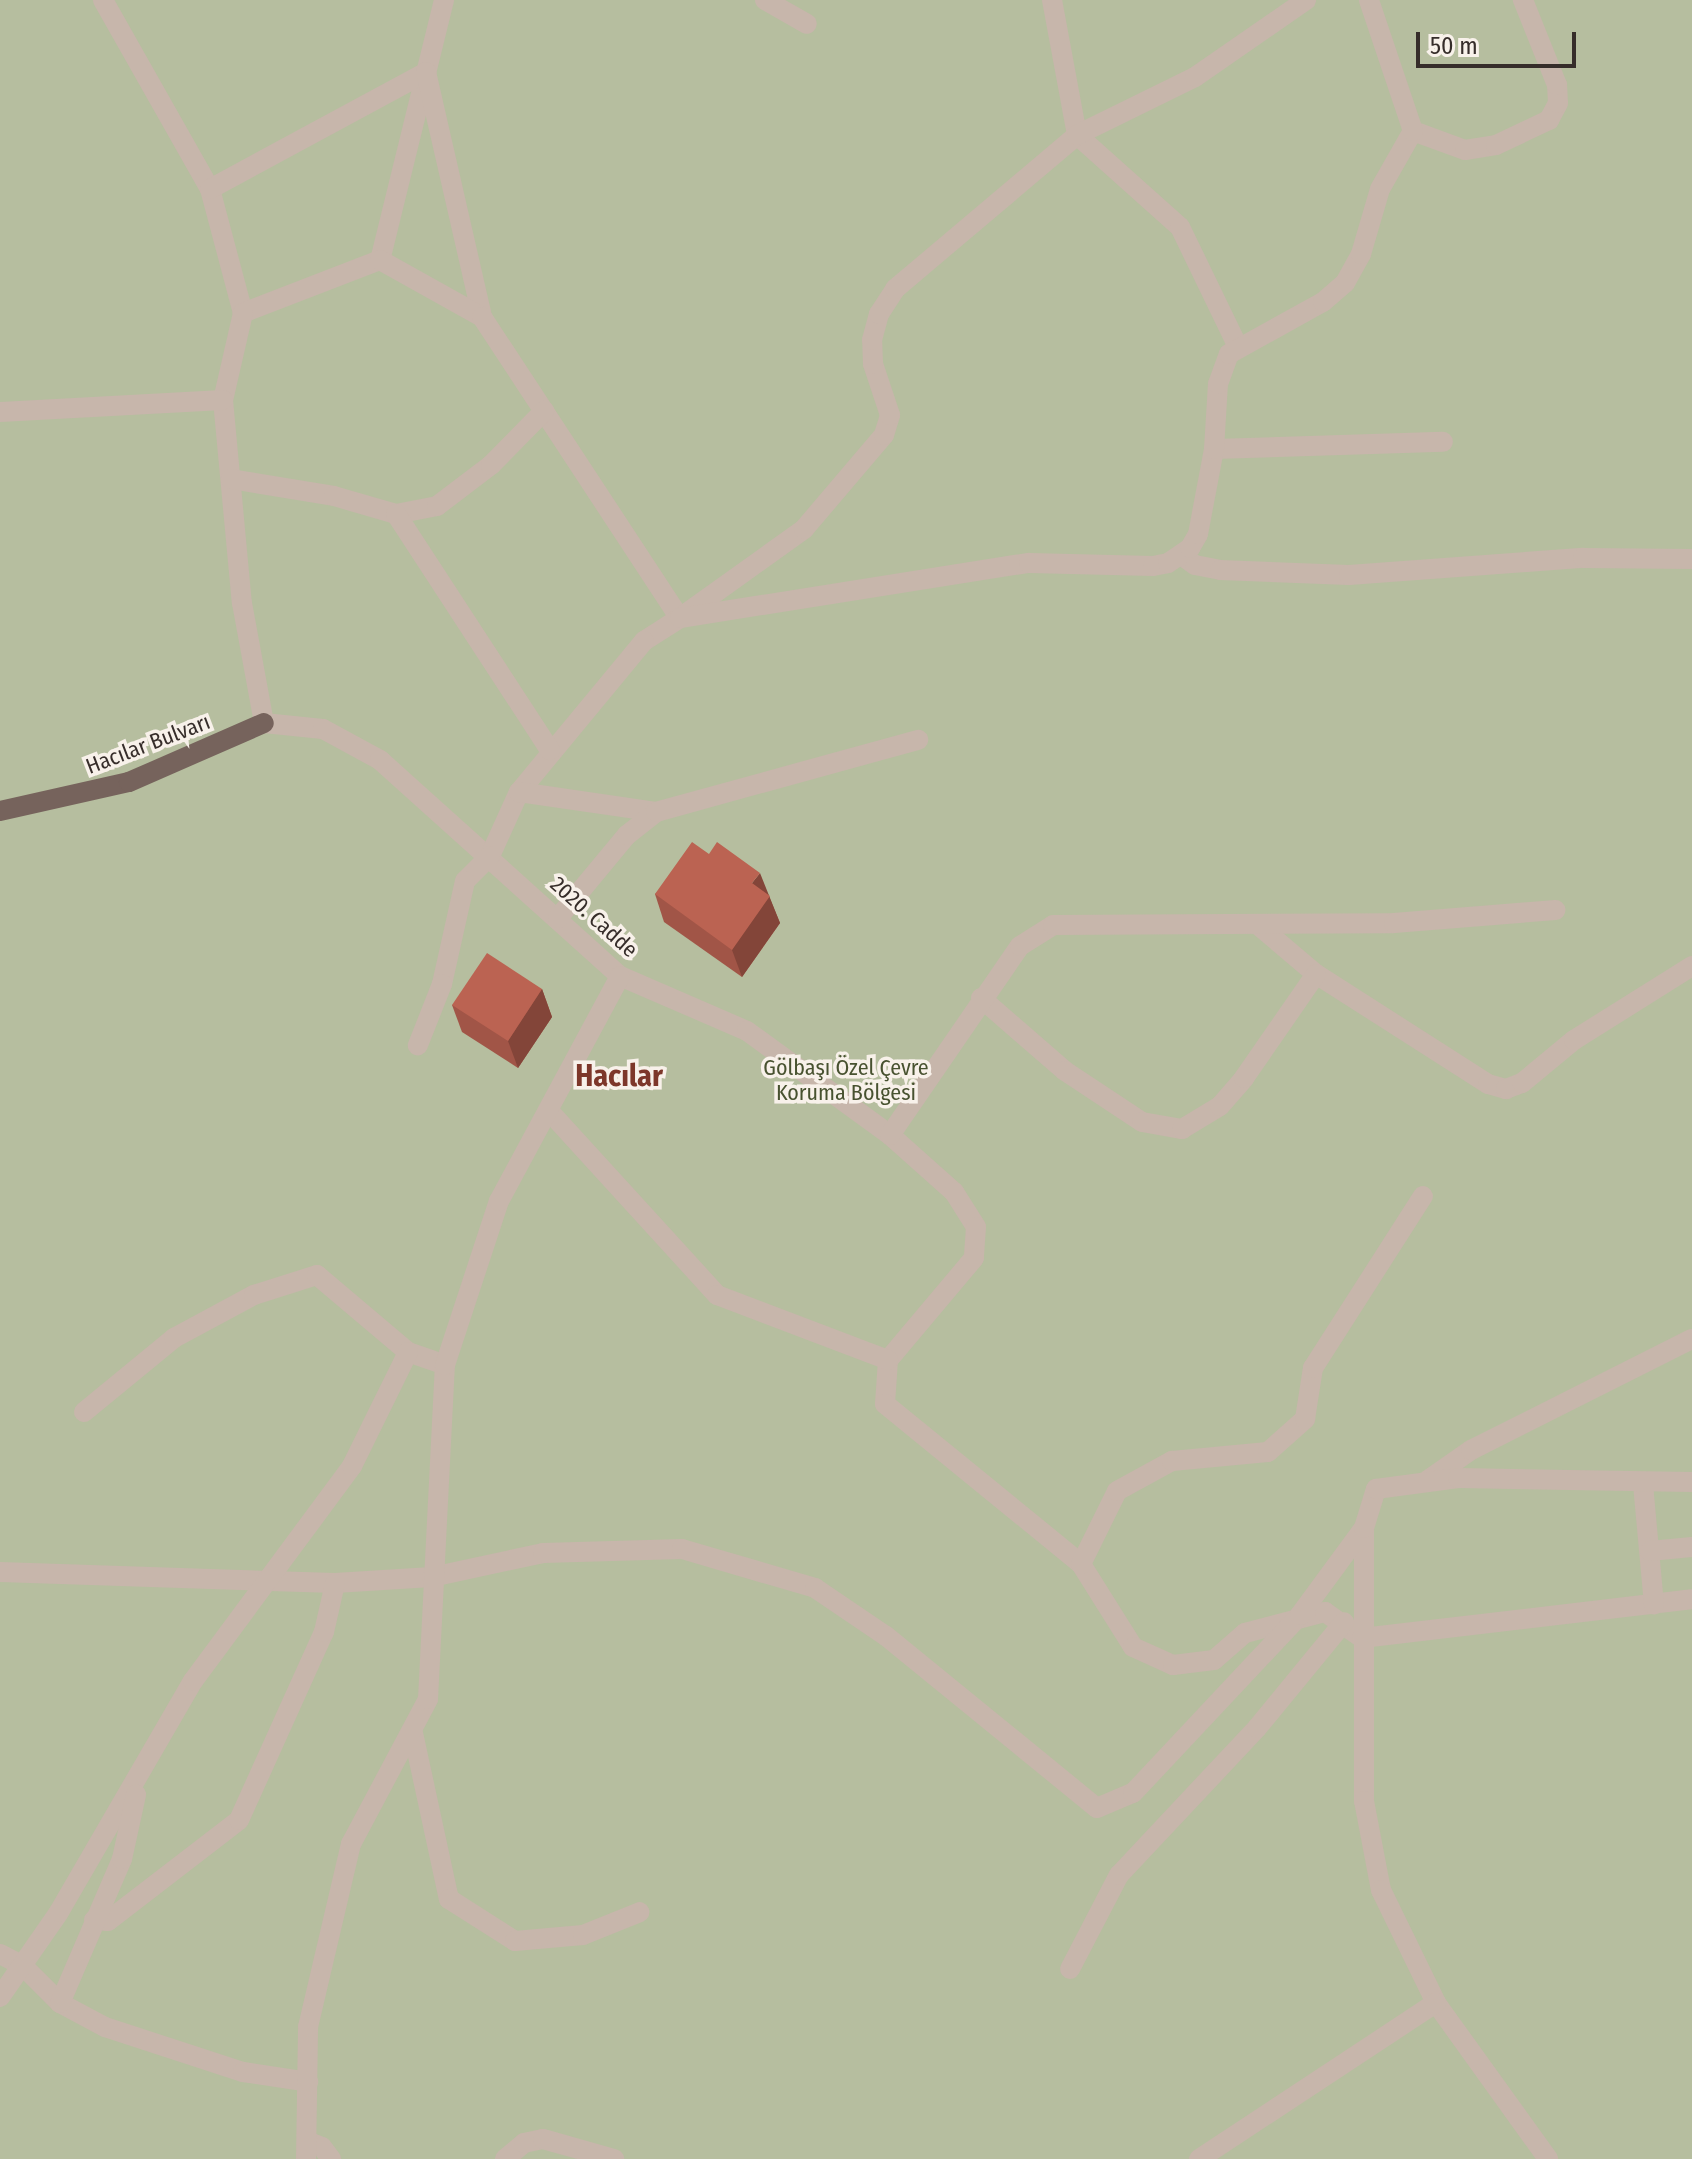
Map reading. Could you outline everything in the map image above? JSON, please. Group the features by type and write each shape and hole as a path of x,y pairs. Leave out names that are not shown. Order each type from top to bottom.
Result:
{"main road":[{"name":"Hacılar Bulvarı","path":"0,811 129,782 264,723"}],"street":[{"path":"103,0 210,189 243,313 223,400 242,603 264,723"},
{"path":"380,260 444,0"},
{"path":"765,0 807,24"},
{"path":"1052,0 1077,135 1180,227 1237,345"},
{"path":"418,1045 442,984 465,881 490,856 519,792 550,750 644,641 804,529 884,435 890,415 873,364 872,340 879,314 895,289 1077,135 1195,77 1306,0"},
{"path":"680,618 1029,563 1153,566 1181,555 1198,534 1214,449 1218,384 1237,345 1323,302 1345,283 1361,254 1380,189 1413,131 1369,0"},
{"path":"1413,131 1465,150 1496,145 1549,120 1558,103 1557,85 1523,0"},
{"path":"210,189 426,72"},
{"path":"426,72 482,317 680,618"},
{"path":"243,313 380,260"},
{"path":"380,260 482,317"},
{"path":"0,412 223,400"},
{"path":"231,479 334,496 396,514 437,506 491,465 544,411"},
{"path":"1214,449 1443,442"},
{"path":"396,514 550,750"},
{"path":"1181,555 1195,565 1220,570 1349,575 1583,558 1692,559"},
{"name":"2020. Cadde","path":"264,723 300,723 351,741 414,786 620,976 747,1031 890,1135 970,1211 976,1227 974,1258 888,1360"},
{"path":"558,918 627,835 656,812 918,740"},
{"path":"519,792 656,812"},
{"path":"890,1135 981,998 1020,946 1053,925 1394,923 1555,910"},
{"path":"1257,924 1316,974 1496,1088 1522,1083 1574,1040 1692,966"},
{"path":"981,998 1065,1071 1142,1122 1182,1129 1220,1106 1244,1078 1316,974"},
{"path":"331,2159 322,2147 306,2150 308,2027 351,1844 413,1733 428,1699 445,1365 499,1201 550,1112 620,976"},
{"path":"550,1112 717,1295 888,1360 885,1404 1081,1564 1133,1647 1173,1665 1214,1660 1245,1633 1300,1615 1325,1612 1344,1622 1362,1638 1692,1599"},
{"path":"1081,1564 1117,1491 1172,1461 1268,1452 1305,1419 1313,1368 1423,1196"},
{"path":"84,1412 174,1338 254,1295 317,1275 408,1352 445,1365"},
{"path":"1419,1486 1471,1450 1692,1339"},
{"path":"0,1997 139,1779 193,1681 263,1582 303,1537 352,1466 408,1352"},
{"path":"1548,2159 1436,2003 1381,1890 1364,1801 1364,1528 1376,1489 1419,1486 1458,1478 1643,1484 1692,1482"},
{"path":"1643,1484 1654,1605"},
{"path":"0,1572 335,1583 432,1577 543,1553 682,1549 815,1588 886,1636 1097,1808 1133,1793 1300,1615 1364,1528"},
{"path":"1650,1551 1692,1547"},
{"path":"94,1920 108,1921 239,1820 324,1632 335,1583"},
{"path":"1070,1969 1119,1875 1257,1728 1344,1622"},
{"path":"413,1733 449,1899 515,1941 583,1935 640,1912"},
{"path":"60,2003 122,1859 139,1779"},
{"path":"0,1954 22,1965 60,2003 105,2027 243,2072 308,2082"},
{"path":"1199,2159 1436,2003"},
{"path":"505,2159 524,2143 543,2139 614,2159"}],"green space":[{"name":"Gölbaşı Özel Çevre Koruma Bölgesi","path":"0,0 1692,0 1692,2159 0,2159"}],"building":[{"path":"692,842 709,854 717,842 760,873 752,883 770,896 732,950 655,894"},
{"path":"487,953 542,989 508,1041 452,1005"}],"district":[{"name":"Hacılar","path":"619,1076"}]}
